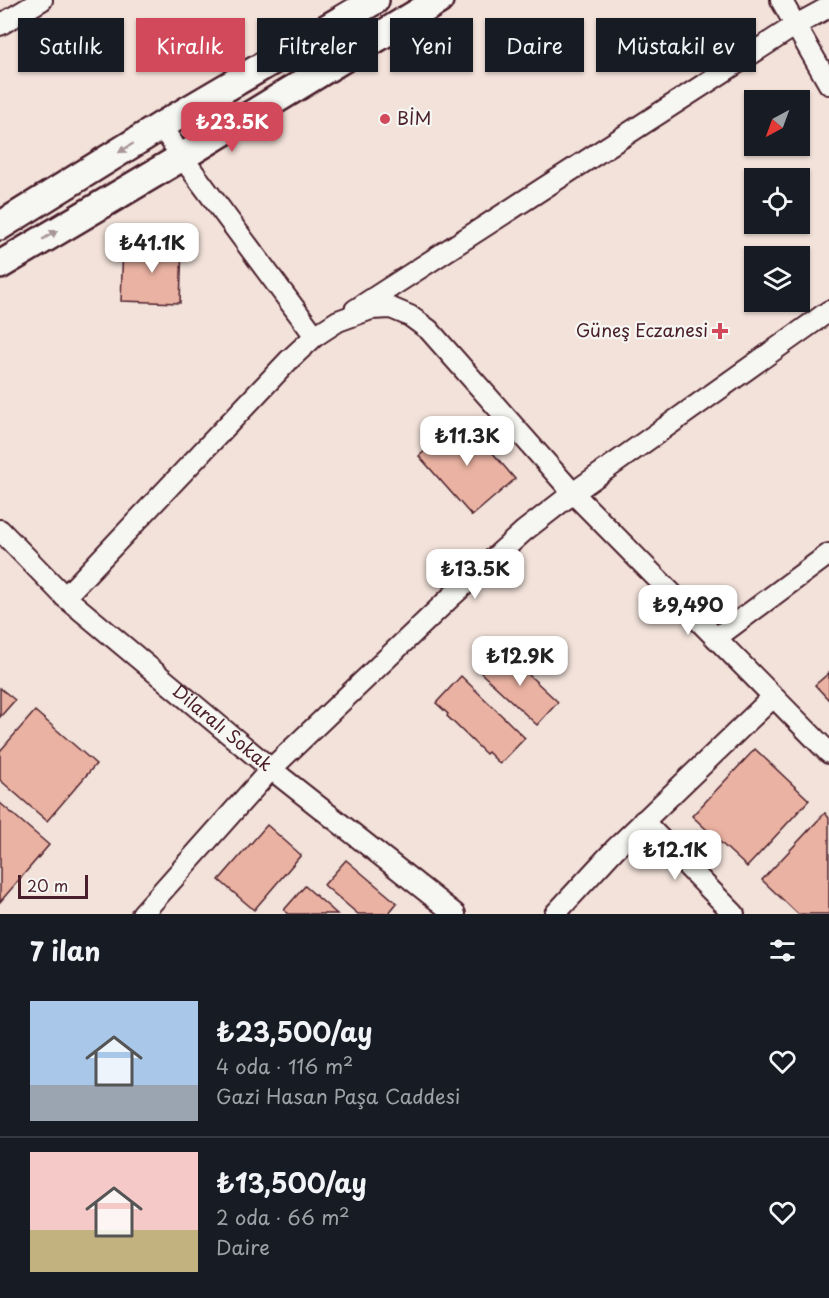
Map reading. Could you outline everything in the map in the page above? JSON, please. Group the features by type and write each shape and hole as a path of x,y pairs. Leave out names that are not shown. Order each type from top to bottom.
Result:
{"main road":[{"path":"0,226 161,126 375,0"},
{"path":"0,265 439,0"}],"street":[{"path":"0,25 42,0"},
{"path":"781,0 829,84"},
{"path":"65,597 289,360 315,336 796,25 829,7"},
{"path":"161,126 315,336"},
{"path":"338,321 371,309 391,308 410,316 429,330 573,493 829,753"},
{"path":"142,914 272,769 452,596 524,531 573,493 829,311"},
{"name":"Dilaralı Sokak","path":"0,530 65,597 449,912"},
{"path":"716,638 829,554"},
{"path":"555,914 615,849 773,697"},
{"path":"644,821 734,914"}],"building":[{"path":"123,244 182,246 180,303 121,301"},
{"path":"463,418 515,479 472,516 419,456"},
{"path":"502,650 558,702 537,725 481,673"},
{"path":"829,673 829,700 815,685"},
{"path":"461,676 525,738 500,764 488,752 486,754 436,703"},
{"path":"0,688 15,700 0,717"},
{"path":"35,711 96,764 47,821 0,780 0,751"},
{"path":"755,749 809,800 747,867 692,816"},
{"path":"0,803 49,845 0,902"},
{"path":"825,813 829,818 829,914 798,914 762,880"},
{"path":"267,825 301,855 254,910 219,880"},
{"path":"346,860 397,903 388,914 358,914 324,885"},
{"path":"305,886 337,914 289,914 284,910"}],"place":[{"name":"BİM","path":"385,119"},
{"name":"Güneş Eczanesi","path":"720,331"}]}
